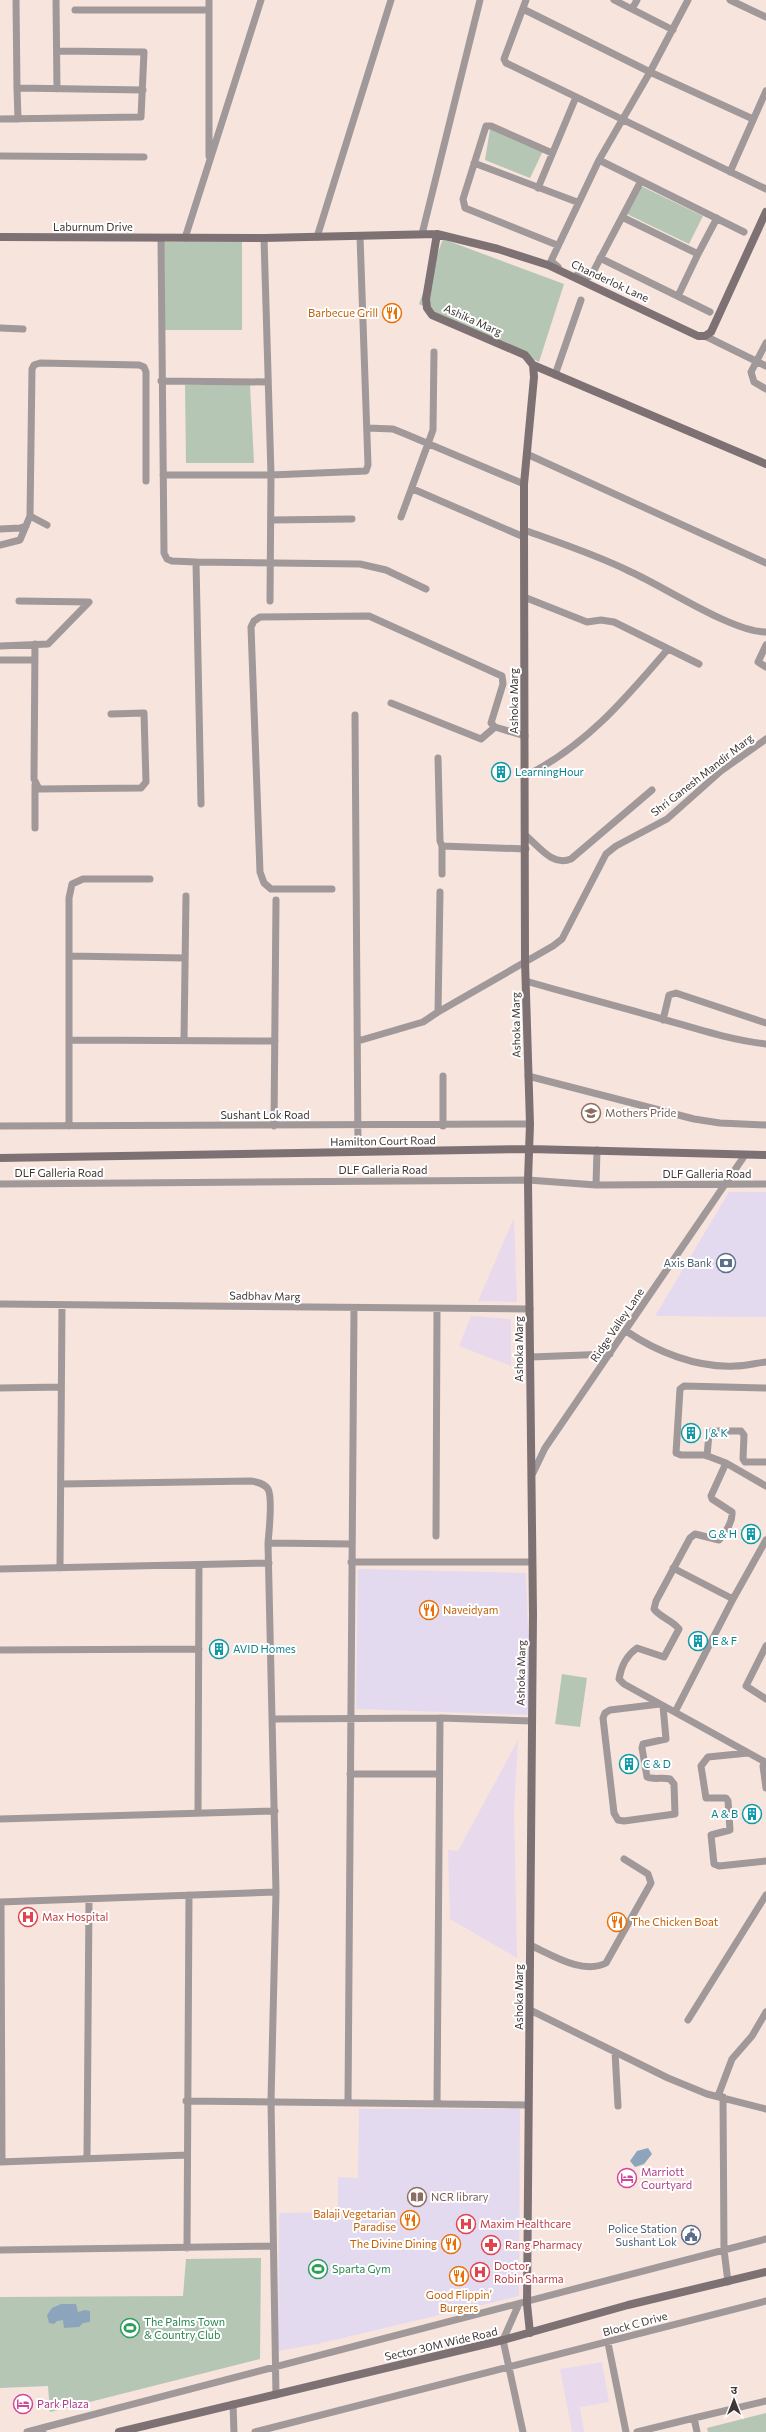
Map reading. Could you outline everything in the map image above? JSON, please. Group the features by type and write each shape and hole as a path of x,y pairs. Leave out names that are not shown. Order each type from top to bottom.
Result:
{"street":[{"path":"16,0 18,119"},
{"path":"56,0 56,89"},
{"path":"208,166 210,113 209,0"},
{"path":"185,238 261,0"},
{"path":"317,237 391,0"},
{"path":"422,234 480,0"},
{"path":"526,0 504,61 622,120 766,189"},
{"path":"614,0 673,30"},
{"path":"632,9 637,0"},
{"path":"641,181 591,276 584,278 553,265 550,261 577,202 599,160 650,72 688,0"},
{"path":"730,0 766,18"},
{"path":"523,9 650,72 754,119"},
{"path":"75,10 209,10"},
{"path":"0,119 138,118 143,114 144,52 56,51"},
{"path":"17,88 144,90"},
{"path":"730,172 766,91"},
{"path":"538,188 576,97"},
{"path":"552,153 491,126 486,126 463,199 465,208 557,245"},
{"path":"0,156 144,157"},
{"path":"599,160 744,232"},
{"path":"474,164 577,202"},
{"path":"705,336 711,332 766,212"},
{"path":"622,217 698,254"},
{"path":"678,296 716,218"},
{"name":"Chanderlok Lane","path":"317,237 437,234 498,249 548,265 698,336 705,336 766,366"},
{"name":"Ashika Marg","path":"437,234 426,299 427,308 432,315 525,355 533,365 555,375 766,464"},
{"path":"163,475 271,475 366,471 368,465 360,236"},
{"name":"Laburnum Drive","path":"0,237 317,237"},
{"path":"161,238 161,380 164,553 167,559 172,561 196,562 372,566 386,570 426,590"},
{"path":"264,238 271,475 270,601"},
{"path":"600,258 710,312"},
{"path":"555,375 581,300"},
{"path":"0,328 24,329"},
{"path":"766,343 751,372 751,377 754,382 766,389"},
{"path":"401,517 430,444 435,412 434,352"},
{"path":"0,545 20,540 30,516 32,369 34,365 40,363 139,365 144,367 146,372 146,481"},
{"name":"Ashoka Marg","path":"530,2333 527,2304 532,1562 528,1180 530,1124 525,961 526,849 524,484 529,455 533,365"},
{"path":"161,380 268,382"},
{"path":"367,428 393,430 524,484"},
{"path":"529,455 766,563"},
{"path":"413,489 524,534 631,571 736,626 757,632 766,632"},
{"path":"30,516 47,525"},
{"path":"271,520 352,519"},
{"path":"0,529 20,528 26,526"},
{"path":"196,562 201,804"},
{"path":"524,597 587,622 601,620 614,622 699,664"},
{"path":"0,646 48,644 89,602 19,601"},
{"path":"332,889 270,889 264,883 260,872 251,627 254,621 260,617 358,614 382,620 502,676 503,684 492,718 492,723 495,727 525,736"},
{"path":"35,644 35,828"},
{"path":"766,645 758,662 766,667"},
{"path":"525,776 577,744 606,719 668,649"},
{"path":"0,660 35,660"},
{"path":"391,704 481,739 495,727"},
{"path":"35,785 46,791 141,788 146,782 144,713 111,714"},
{"path":"356,715 358,1152"},
{"name":"Shri Ganesh Mandir Marg","path":"358,1041 424,1022 438,1012 553,946 562,939 606,854 616,846 666,819 721,771 766,739"},
{"path":"438,758 442,874"},
{"path":"525,835 555,861 563,862 571,859 652,790"},
{"path":"442,846 526,849"},
{"path":"69,1126 69,898 72,884 83,878 150,879"},
{"path":"438,1012 440,892"},
{"path":"184,1040 186,896"},
{"path":"274,1126 276,900"},
{"path":"69,956 185,958"},
{"path":"526,981 700,1032 766,1044"},
{"path":"663,1020 669,995 676,993 766,1023"},
{"path":"69,1040 275,1041"},
{"path":"443,1076 443,1126"},
{"path":"528,1076 694,1119 720,1123 766,1125"},
{"name":"Sushant Lok Road","path":"0,1126 443,1126 530,1124"},
{"name":"Hamilton Court Road","path":"0,1158 529,1149 766,1155"},
{"path":"596,1185 597,1150"},
{"name":"Ridge Valley Lane","path":"531,1479 536,1463 545,1448 745,1155"},
{"name":"DLF Galleria Road","path":"0,1184 528,1180 596,1185 766,1184"},
{"name":"Sadbhav Marg","path":"0,1304 530,1309"},
{"path":"60,1568 62,1304"},
{"path":"348,2102 351,1544 354,1308"},
{"path":"436,1536 437,1308"},
{"path":"626,1331 657,1350 698,1361 735,1366 766,1362"},
{"path":"530,1357 610,1354"},
{"path":"766,1388 684,1386 680,1389 676,1453 681,1455 707,1456 726,1463 766,1486"},
{"path":"0,1388 61,1387"},
{"path":"707,1456 709,1434 712,1431 741,1431 744,1435 743,1460 745,1462 766,1462"},
{"path":"726,1463 711,1496 712,1500 732,1512 732,1517 723,1536 719,1540 695,1534 690,1538 656,1601 654,1609 659,1615 675,1623 679,1629 678,1635 664,1657 638,1648 631,1652 621,1671 619,1679 624,1684 766,1762 763,1766 766,1788"},
{"path":"61,1484 251,1481 261,1483 268,1489 270,1498 268,1563 273,1719 276,1892 271,2100 274,2368 276,2395"},
{"path":"676,1712 733,1599 766,1540"},
{"path":"268,1542 351,1544"},
{"path":"351,1562 532,1562"},
{"path":"0,1569 199,1566 268,1563"},
{"path":"198,1813 199,1566"},
{"path":"673,1568 733,1599"},
{"path":"0,1650 199,1649"},
{"path":"765,1651 746,1688 766,1699"},
{"path":"662,1705 666,1739 643,1744 642,1748 647,1777 652,1779 665,1777 670,1779 674,1784 676,1814 624,1821 618,1820 614,1813 603,1718 605,1713 610,1710 662,1705"},
{"path":"273,1719 440,1718 532,1721"},
{"path":"437,2104 440,1718"},
{"path":"748,1753 708,1757 704,1760 701,1766 706,1798 726,1798 728,1801 731,1826 726,1832 711,1835 712,1858 714,1864 719,1866 766,1861"},
{"path":"350,1774 439,1774"},
{"path":"0,1819 275,1811"},
{"path":"530,1945 586,1968 597,1968 606,1963 651,1883 648,1874 624,1859"},
{"path":"187,2155 1,2162 0,1902 276,1892"},
{"path":"187,2248 186,2101 189,1895"},
{"path":"688,2020 766,1895"},
{"path":"87,2158 89,1899"},
{"path":"530,2010 668,2078 707,2094 766,2108"},
{"path":"728,2282 724,2250 720,2097 732,2059 752,2036 766,2012"},
{"path":"615,2052 618,2106"},
{"path":"186,2101 271,2100 528,2105"},
{"path":"27,2432 42,2430 274,2368 527,2304 766,2239"},
{"path":"0,2250 273,2246"},
{"name":"Sector 30M Wide Road","path":"119,2432 503,2340 636,2304 766,2272"},
{"name":"Block C Drive","path":"255,2432 509,2366 608,2343 766,2301"},
{"path":"518,2306 503,2340 523,2432"},
{"path":"608,2343 626,2432"},
{"path":"637,2432 766,2401"},
{"path":"233,2404 234,2432"},
{"path":"694,2418 698,2432"}],"shaded area":[{"path":"729,1192 766,1192 766,1317 655,1316"},
{"path":"514,1218 517,1302 478,1301"},
{"path":"471,1316 511,1319 511,1366 459,1346"},
{"path":"358,1569 526,1573 531,1715 356,1709"},
{"path":"518,1740 514,1811 517,1958 450,1919 448,1850 458,1851"},
{"path":"359,2109 520,2109 519,2296 317,2344 278,2351 279,2213 338,2212 338,2177 358,2178"},
{"path":"602,2362 609,2402 580,2407 584,2432 572,2432 560,2369"}],"green space":[{"path":"490,129 543,151 530,178 485,160"},
{"path":"641,186 703,216 689,244 627,214"},
{"path":"443,239 564,284 539,362 419,304"},
{"path":"164,242 242,242 242,330 165,330"},
{"path":"185,385 250,385 254,463 186,463"},
{"path":"562,1674 587,1678 580,1727 555,1724"},
{"name":"The Palms Town & Country Club","path":"261,2258 260,2359 50,2412 48,2386 0,2388 0,2297 183,2296 186,2259"},
{"path":"766,2413 766,2432 708,2432 707,2428"}],"water":[{"path":"648,2148 652,2154 644,2164 635,2167 630,2161 637,2151"},
{"path":"61,2304 76,2304 78,2312 85,2310 90,2311 90,2322 83,2323 79,2327 64,2328 63,2320 57,2321 54,2324 49,2323 47,2315 52,2308"}],"place":[{"name":"Barbecue Grill","path":"392,313"},
{"name":"LearningHour","path":"501,772"},
{"name":"Mothers Pride","path":"591,1113"},
{"name":"Axis Bank","path":"726,1263"},
{"name":"J & K","path":"691,1433"},
{"name":"G & H","path":"751,1534"},
{"name":"Naveidyam","path":"429,1610"},
{"name":"E & F","path":"698,1641"},
{"name":"AVID Homes","path":"219,1649"},
{"name":"C & D","path":"629,1764"},
{"name":"A & B","path":"752,1814"},
{"name":"Max Hospital","path":"28,1917"},
{"name":"The Chicken Boat","path":"617,1922"},
{"name":"Marriott Courtyard","path":"627,2178"},
{"name":"NCR library","path":"417,2197"},
{"name":"Balaji Vegetarian Paradise","path":"410,2220"},
{"name":"Maxim Healthcare","path":"466,2224"},
{"name":"Police Station Sushant Lok","path":"691,2235"},
{"name":"The Divine Dining","path":"451,2244"},
{"name":"Rang Pharmacy","path":"491,2245"},
{"name":"Sparta Gym","path":"318,2269"},
{"name":"Doctor Robin Sharma","path":"480,2272"},
{"name":"Good Flippin’ Burgers","path":"459,2276"},
{"name":"The Palms Town & Country Club","path":"130,2328"},
{"name":"Park Plaza","path":"23,2404"}]}
